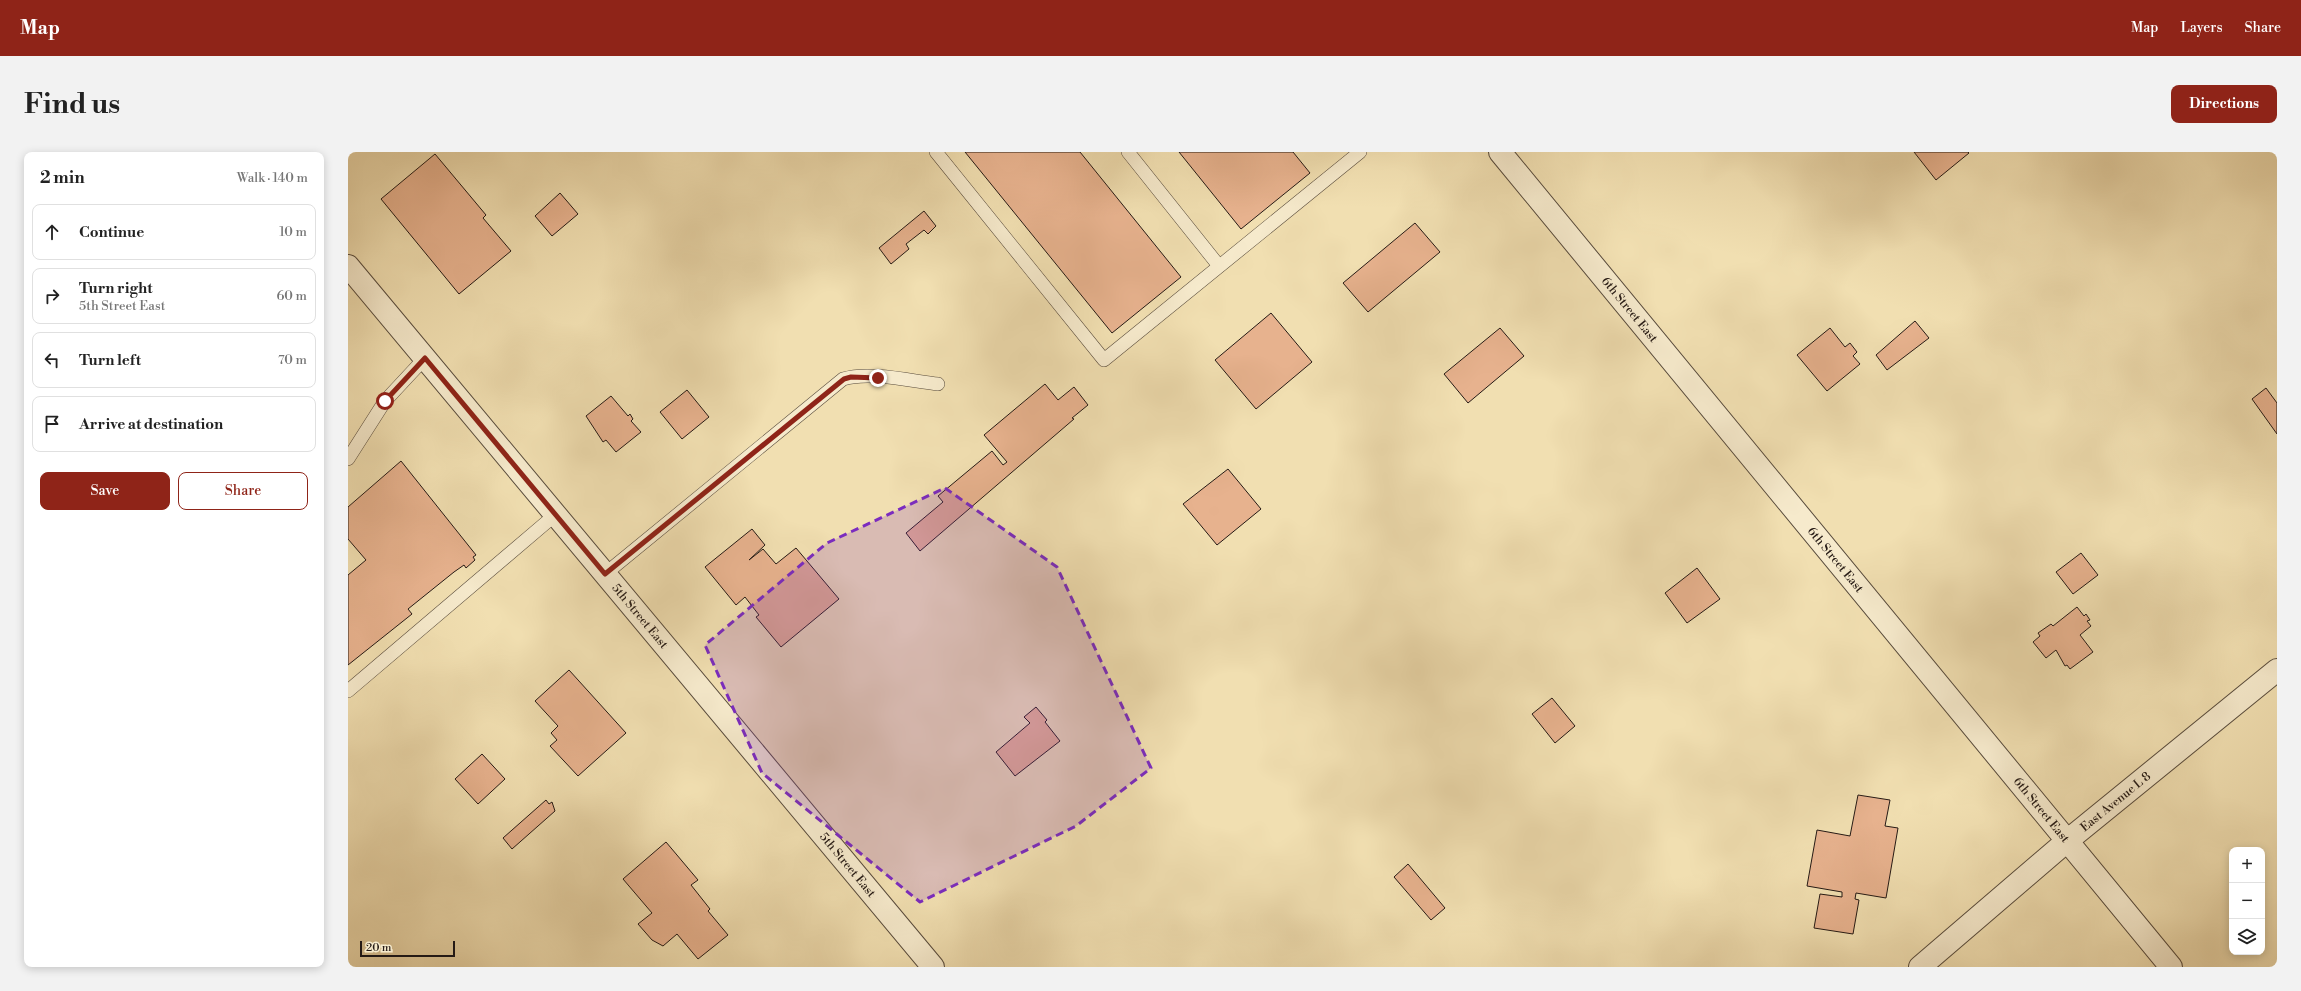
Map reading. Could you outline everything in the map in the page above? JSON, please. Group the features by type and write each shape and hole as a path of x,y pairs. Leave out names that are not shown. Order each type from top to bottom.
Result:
{"street":[{"name":"6th Street East","path":"1500,152 2171,967"},
{"name":"5th Street East","path":"348,266 933,967"},
{"name":"East Avenue L 8","path":"1920,967 2067,841 2277,670"}],"lane":[{"path":"936,152 1104,360 1359,152"},
{"path":"1128,152 1219,266"},
{"path":"348,459 385,401 425,358"},
{"path":"605,574 844,379 851,377 878,378 938,384"},
{"path":"348,691 555,515"}],"highlighted area":[{"path":"945,488 1057,567 1151,768 1076,826 920,902 762,773 705,645 827,543"}],"building":[{"path":"965,152 1080,152 1181,277 1112,333"},
{"path":"1179,152 1293,152 1310,173 1241,229"},
{"path":"1914,152 1968,152 1969,153 1936,180"},
{"path":"435,154 486,215 483,218 511,251 459,294 381,199"},
{"path":"560,193 578,214 552,236 535,216"},
{"path":"924,211 936,226 928,234 924,230 906,244 909,249 891,264 879,248"},
{"path":"1415,223 1440,252 1368,312 1343,283"},
{"path":"1271,313 1312,362 1256,409 1215,360"},
{"path":"1915,321 1929,338 1887,370 1876,355"},
{"path":"1500,328 1524,356 1468,403 1444,374"},
{"path":"1830,328 1845,347 1850,343 1857,352 1853,356 1860,364 1827,391 1797,355"},
{"path":"1045,384 1058,400 1074,387 1088,405 1072,418 1074,419 920,551 906,533 943,502 938,496 992,451 1003,465 1007,462 984,435"},
{"path":"2266,388 2277,403 2277,434 2252,399"},
{"path":"687,390 709,417 682,439 660,412"},
{"path":"611,396 628,416 630,414 633,419 631,421 641,432 616,452 606,440 603,442 586,416"},
{"path":"401,461 476,555 473,557 475,560 466,568 464,565 454,572 408,609 412,614 348,665 348,575 366,560 348,539 348,507"},
{"path":"1228,469 1261,509 1217,545 1183,504"},
{"path":"752,529 765,545 749,560 763,549 776,564 796,548 839,599 781,647 756,617 759,615 745,597 736,605 705,567"},
{"path":"2081,553 2098,575 2073,594 2056,572"},
{"path":"1697,568 1720,599 1687,623 1665,593"},
{"path":"2077,607 2084,616 2086,614 2090,620 2087,621 2091,626 2080,635 2093,652 2070,669 2067,665 2065,666 2056,650 2046,658 2033,642 2040,636 2038,633 2051,624 2053,626"},
{"path":"569,670 626,733 578,776 550,746 557,740 551,733 558,726 535,701"},
{"path":"1552,698 1575,726 1555,743 1532,714"},
{"path":"1036,707 1047,720 1045,722 1060,741 1015,776 996,752 1030,723 1024,717"},
{"path":"482,754 505,779 478,804 455,779"},
{"path":"1858,795 1890,800 1885,826 1898,828 1886,898 1856,893 1855,899 1859,900 1853,934 1814,928 1820,894 1842,897 1842,892 1807,886 1817,830 1850,836"},
{"path":"546,800 549,804 552,802 555,811 512,849 503,838"},
{"path":"666,842 698,880 691,885 710,909 708,911 728,935 698,959 677,934 663,946 652,940 638,924 652,913 623,879"},
{"path":"1408,864 1445,908 1431,920 1394,877"}],"route":[{"path":"385,401 425,358 605,574 844,379 851,377 878,378"}]}
